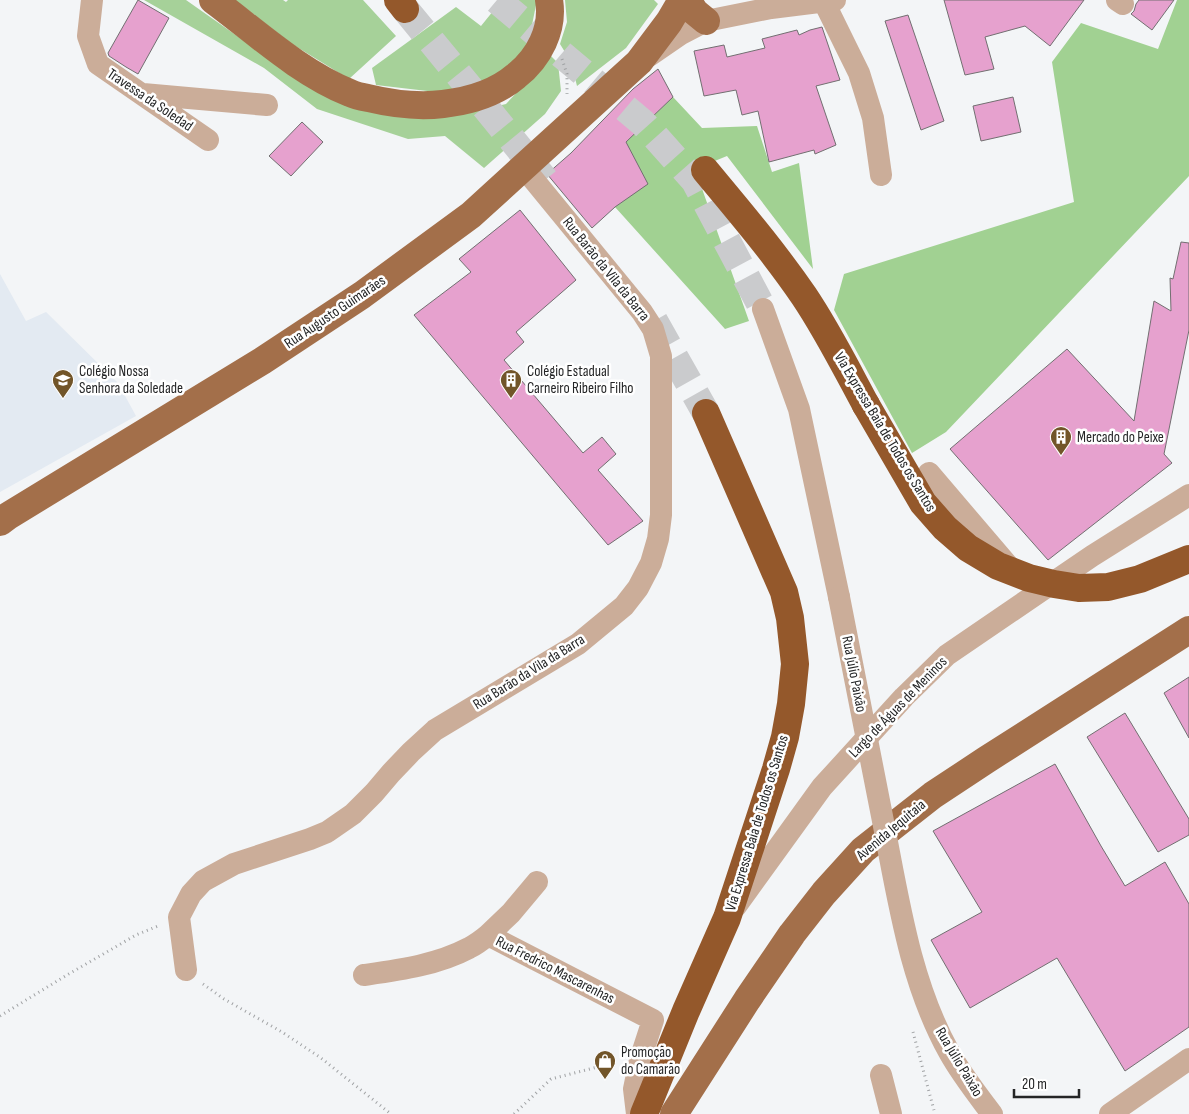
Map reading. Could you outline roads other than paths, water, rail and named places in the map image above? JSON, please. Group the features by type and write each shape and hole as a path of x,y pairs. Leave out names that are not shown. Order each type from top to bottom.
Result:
{"highway":[{"name":"Via Expressa Baía de Todos os Santos","path":"705,170 761,238 804,296 838,352 866,405 923,503 939,522 968,548 998,566 1029,578 1079,588 1108,587 1140,579 1189,559"},
{"name":"Via Expressa Baía de Todos os Santos","path":"644,1114 727,918 785,737 795,664 790,618 784,592 706,413"}],"main road":[{"path":"213,0 296,63 332,85 352,94 391,103 430,106 462,102 490,93 507,84 524,70 534,58 547,33 550,22 549,0"},
{"name":"Rua Augusto Guimarães","path":"0,522 262,361 362,295 471,215 639,62 670,22 682,0"},
{"path":"687,0 706,21"},
{"name":"Avenida Jequitaia","path":"674,1114 792,934 824,893 863,850 956,780 1189,630"}],"street":[{"name":"Travessa da Soledad","path":"92,0 88,36 98,64 208,140"},
{"path":"639,62 681,34 706,21 771,8 829,1 859,73 873,118 881,175"},
{"path":"140,93 267,105"},
{"name":"Rua Barão da Vila da Barra","path":"186,970 179,917 192,894 202,882 234,864 310,839 327,832 339,824 353,814 404,759 435,730 578,644 611,617 624,606 638,588 652,563 661,515 661,356 653,328 524,168"},
{"name":"Rua Júlio Paixão","path":"763,309 799,409 839,597 892,872 903,924 917,974 931,1014 949,1052 973,1090 992,1114"},
{"path":"929,473 1034,596"},
{"name":"Largo de Águas de Meninos","path":"727,918 822,787 904,697 947,656 1092,556 1188,494"},
{"path":"488,935 511,913 537,882"},
{"name":"Rua Fredrico Mascarenhas","path":"364,975 410,968 443,959 469,948 488,935 653,1020 640,1060 634,1089 637,1114"},
{"path":"1116,1112 1189,1059"},
{"path":"881,1075 891,1114"}],"tunnel":[{"path":"497,0 643,123 695,181 763,309"},
{"path":"405,9 545,180"},
{"path":"654,321 706,413"}],"place":[{"name":"Colégio Nossa Senhora da Soledade","path":"63,399"},
{"name":"Colégio Estadual Carneiro Ribeiro Filho","path":"511,399"},
{"name":"Mercado do Peixe","path":"1061,456"},
{"name":"Promoção do Camarão","path":"605,1080"}]}
